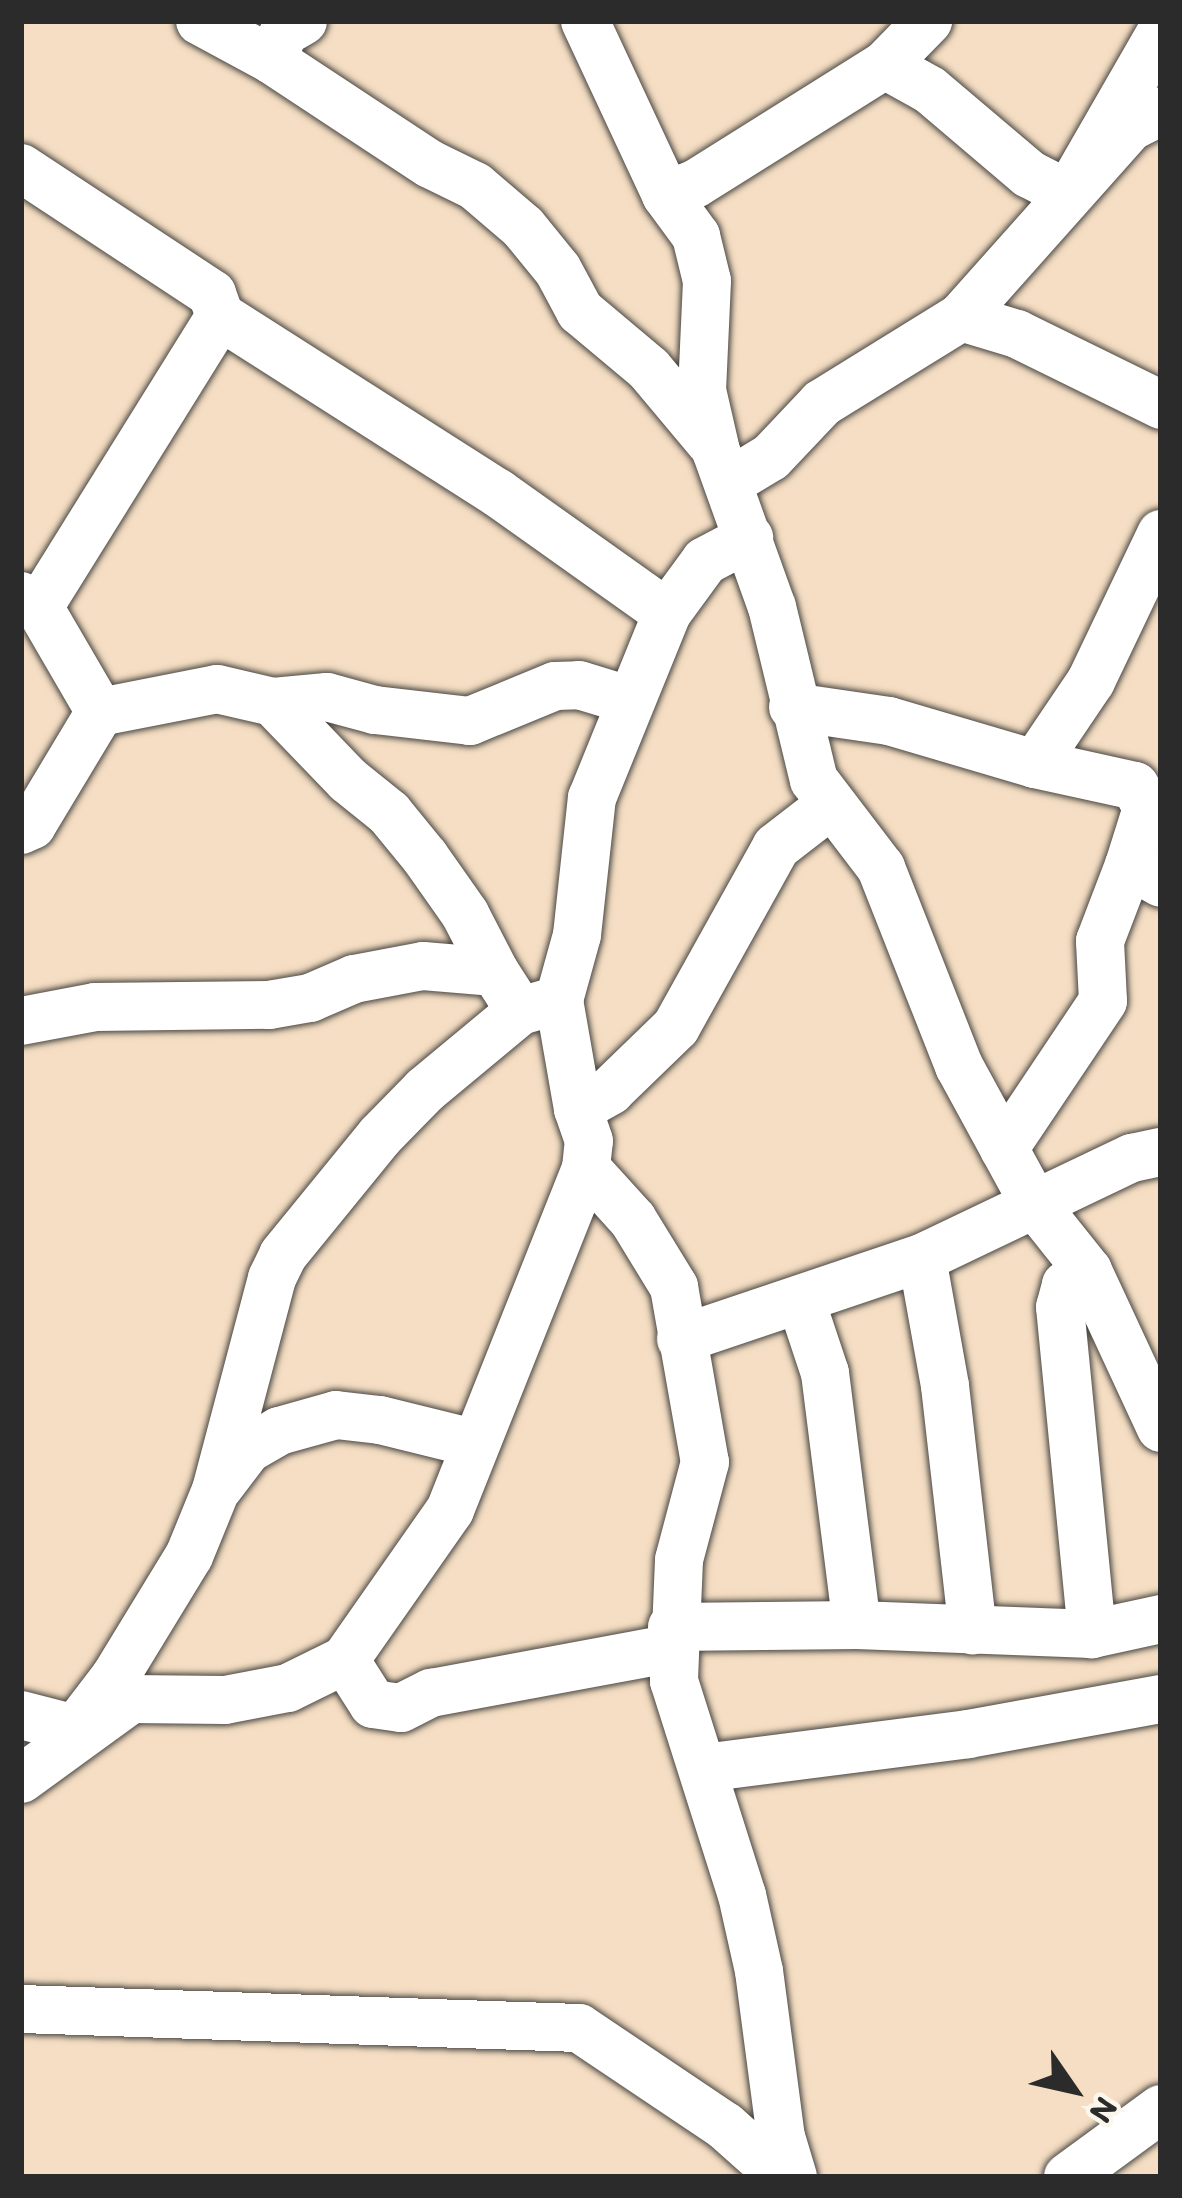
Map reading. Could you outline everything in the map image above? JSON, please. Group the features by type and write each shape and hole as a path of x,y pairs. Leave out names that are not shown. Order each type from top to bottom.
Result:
{"street":[{"path":"200,21 272,60 430,164 476,186 523,227 558,270 580,310 649,369 689,411 722,467"},
{"path":"272,60 284,32 303,21"},
{"path":"585,21 666,195 697,236 707,281 702,390 722,467 772,607 814,780 829,806 881,868 959,1066 1033,1202 1088,1270 1161,1428"},
{"path":"666,195 695,184 885,65 928,21"},
{"path":"1068,194 1161,32"},
{"path":"885,65 930,90 1029,174 1068,194"},
{"path":"722,467 771,458 822,403 961,317 1130,127 1161,111"},
{"path":"21,168 212,294 220,316 536,518 667,613"},
{"path":"100,712 34,626 220,316"},
{"path":"961,317 1017,334 1161,405"},
{"path":"1035,764 1091,681 1161,534"},
{"path":"70,1736 172,1588 217,1490 272,1278 284,1255 380,1136 525,994 577,935 592,798 628,700 667,613 705,561 749,538"},
{"path":"21,830 32,826 100,712 218,689 273,703 327,697 375,710 470,721 555,686 579,685 628,700"},
{"path":"21,1779 70,1736 131,1699 225,1700 288,1688 345,1660 450,1510 586,1168 589,1141 578,1109 525,994 388,813 348,780 273,703"},
{"path":"793,707 889,721 1035,764 1135,786 1147,808 1145,874 1100,941 1103,1001 1004,1149"},
{"path":"578,1109 610,1090 676,1028 776,847 829,806"},
{"path":"21,1021 95,1007 269,1005 310,998 354,979 423,966 525,994"},
{"path":"681,1339 922,1258 1132,1157 1161,1152"},
{"path":"586,1168 633,1220 674,1287 706,1462 679,1560 674,1682 752,1936 771,2082 793,2177"},
{"path":"922,1258 945,1386 973,1630"},
{"path":"1088,1270 1066,1285 1060,1307 1092,1634"},
{"path":"801,1301 825,1372 857,1625"},
{"path":"217,1490 248,1450 279,1431 336,1415 380,1420 473,1443"},
{"path":"345,1660 373,1704 401,1708 431,1693 673,1637 857,1625 1092,1634 1161,1619"},
{"path":"704,1768 968,1734 1161,1699"},
{"path":"21,1715 70,1736"},
{"path":"21,2009 578,2028 725,2126 782,2177"},
{"path":"1068,2177 1161,2109"}]}
